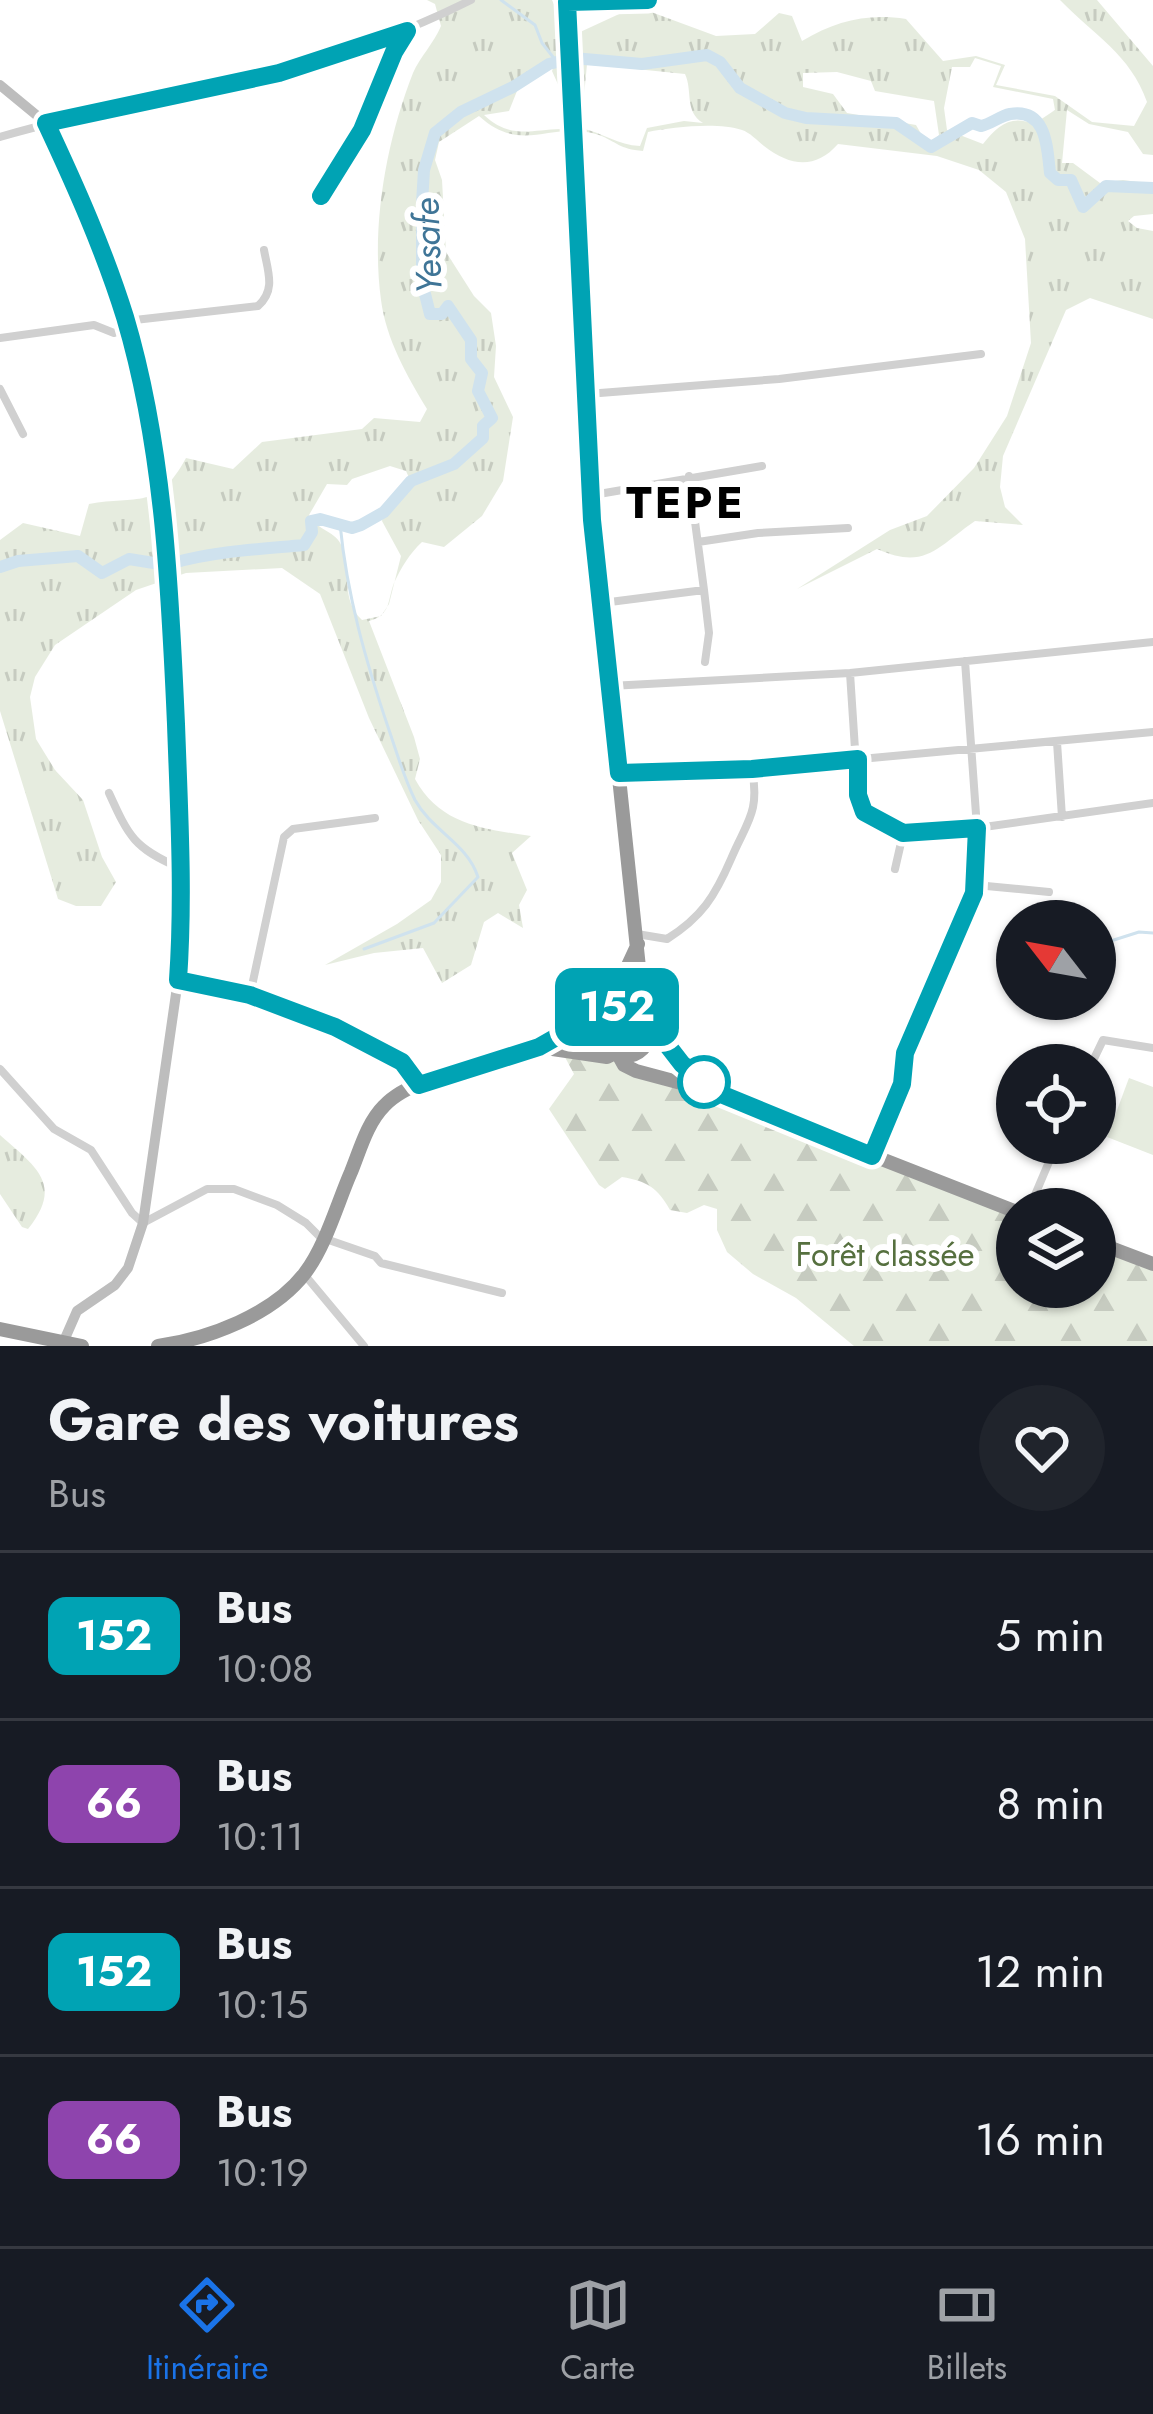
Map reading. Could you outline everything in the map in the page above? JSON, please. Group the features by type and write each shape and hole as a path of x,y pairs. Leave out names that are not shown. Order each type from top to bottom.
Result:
{"highway":[{"path":"539,1047 607,1057 634,1055 646,1045 647,1019 591,495 565,4"},
{"path":"637,939 600,1037 625,1065 716,1092 996,1204"},
{"path":"158,1346 180,1345 252,1314 304,1274 379,1110 419,1085 539,1047 583,1022 625,1006 647,1019 682,1064 716,1092"},
{"path":"1116,1250 1153,1264"},
{"path":"0,1329 41,1342 82,1346"}],"street":[{"path":"0,137 279,73 407,31 470,0"},
{"path":"565,4 648,0"},
{"path":"321,196 362,130 407,31"},
{"path":"0,85 46,123 79,190 127,324 158,479 172,639 181,868 178,980 143,1222 128,1268 115,1285 77,1311 63,1343"},
{"path":"0,338 94,325 114,333 127,324 258,306 268,298 271,287 264,250"},
{"path":"586,394 779,379 981,354"},
{"path":"0,389 23,434"},
{"path":"591,495 762,466"},
{"path":"689,476 709,634 705,662"},
{"path":"698,542 848,528"},
{"path":"600,603 704,590"},
{"path":"608,686 850,673 1153,642"},
{"path":"872,1156 902,1084 905,1053 976,885 977,828 965,661"},
{"path":"850,673 858,795 864,812 903,833 977,828 1153,803"},
{"path":"619,773 752,769 1153,732"},
{"path":"1058,742 1062,817"},
{"path":"637,939 667,939 690,925 715,898 751,824 757,797 752,769"},
{"path":"109,793 131,841 181,868"},
{"path":"250,995 284,837 293,829 375,818"},
{"path":"895,869 903,833"},
{"path":"976,885 1048,892"},
{"path":"178,980 250,995 335,1027 395,1057 419,1085"},
{"path":"1101,1044 1103,1040 1153,1048"},
{"path":"0,1069 54,1129 91,1150 132,1213 143,1222"},
{"path":"143,1222 207,1189 234,1189 277,1205 322,1238 375,1256 380,1263 502,1293"},
{"path":"304,1274 364,1346"}],"green space":[{"path":"427,0 552,0 561,20 578,33 630,9 643,9 716,36 755,34 779,13 792,16 802,41 852,20 906,19 943,61 976,56 1005,65 996,85 1055,96 1092,122 1134,126 1147,102 1140,85 1121,58 1060,0 1097,0 1153,66 1153,155 1143,154 1128,132 1089,124 1067,110 1062,163 1073,163 1100,183 1153,184 1153,214 1128,221 1153,231 1153,319 1090,298 1066,310 1003,456 1000,487 1005,507 1023,525 975,521 930,553 908,557 877,549 797,589 890,530 927,516 974,468 1007,416 1031,343 1025,239 1006,192 979,170 937,156 838,144 821,158 793,161 745,131 721,126 648,132 643,151 582,131 510,134 479,116 439,142 435,160 442,180 446,252 491,313 494,377 513,417 503,481 482,516 444,547 422,542 395,582 401,556 382,521 384,512 411,482 406,471 390,466 347,485 327,484 309,515 339,542 355,612 362,620 379,616 369,621 414,737 420,759 415,779 425,794 465,822 531,836 512,853 527,890 519,905 523,928 498,913 484,922 471,965 442,983 423,948 325,965 431,900 441,882 441,855 418,820 369,718 320,594 282,568 186,573 136,590 55,645 35,677 30,697 36,739 55,770 83,800 102,857 116,882 101,906 76,906 58,899 0,711 0,540 23,523 80,536 89,504 145,498 166,486 186,458 233,469 262,442 362,429 374,418 420,422 427,409 387,329 378,243 395,127 413,73 441,26 435,4","holes":["975,58 1001,66 993,87 1053,99 1055,110 1034,124 1018,120 1005,124 983,144 947,130 944,108 952,67 970,67","556,62 552,71 561,91 561,129 511,130 484,115 509,111 517,91 514,87","587,64 685,74 691,107 703,123 684,121 647,128 640,146 581,128","837,72 871,81 875,91 934,101 939,135 932,141 924,139 916,125 847,113 833,94 803,87 803,73"]},
{"name":"Forêt classée","path":"559,1046 680,1077 996,1201 996,1308 1116,1308 1116,1245 1153,1260 1153,1346 854,1346 796,1298 753,1274 727,1252 717,1230 717,1209 704,1205 687,1213 670,1210 645,1183 622,1177 605,1189 599,1185 549,1109 574,1074"},
{"path":"1129,1078 1153,1087 1153,1155 1116,1141 1116,1113"},
{"path":"0,1135 41,1177 44,1200 28,1229 0,1194"}],"waterway":[{"path":"501,0 535,25 557,62"},
{"name":"Yesafe","path":"173,563 304,545 312,532 311,521 320,519 352,528 361,525 384,512 411,481 454,464 483,438 483,426 492,418 478,391 482,373 471,359 471,340 448,306 442,314 430,314 422,282 424,170 435,133 461,112 549,64 573,58 642,64 707,55 720,62 740,88 785,113 896,123 931,147 972,123 981,126 1022,114 1043,132 1050,173 1058,180 1071,180 1083,207 1106,186 1153,188"},
{"path":"340,524 358,628 407,783 422,811 466,855 478,877 434,923 364,949"},
{"name":"Yesafe","path":"0,567 78,556 102,573 129,559 160,564"},
{"path":"1116,939 1153,933"}],"bus line":[{"name":"152","path":"321,196 362,130 407,31 279,73 46,123 79,190 126,321 158,479 172,639 178,789 178,980 250,995 335,1027 402,1062 419,1085 539,1047 610,1010 632,1007 644,1015 682,1064 716,1092 872,1156 902,1084 905,1053 974,893 977,828 903,833 864,812 858,795 858,759 752,769 619,773 592,520 567,2 648,0"}],"district":[{"name":"TEPE","path":"686,502"}]}
